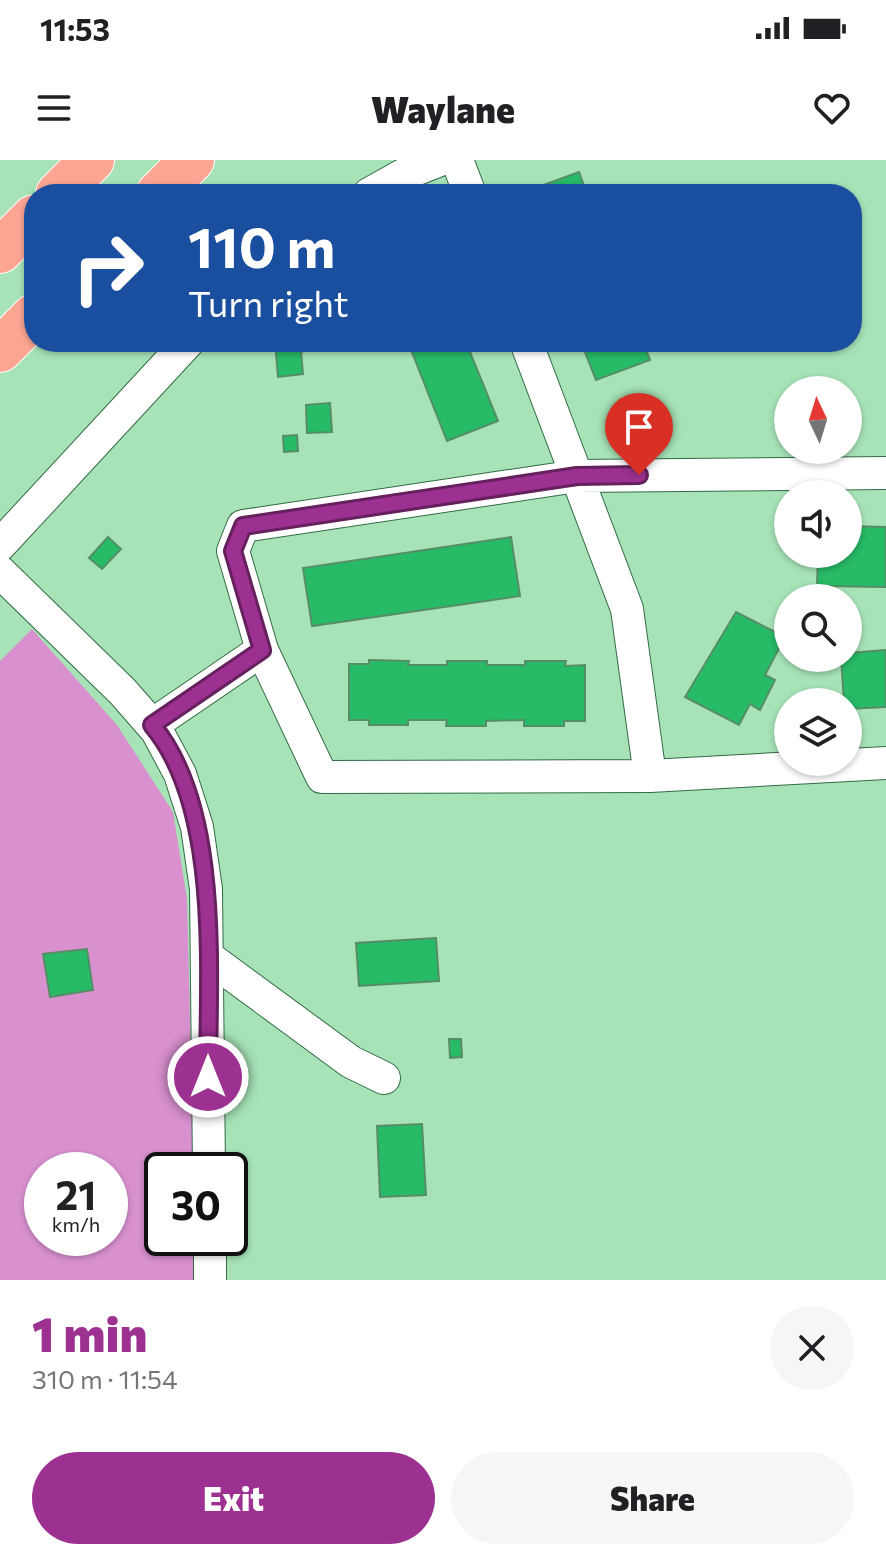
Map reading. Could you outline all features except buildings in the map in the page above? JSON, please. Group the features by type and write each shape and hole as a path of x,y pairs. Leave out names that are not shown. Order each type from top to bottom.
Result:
{"highway":[{"path":"55,184 68,160"},
{"path":"68,184 92,160"},
{"path":"168,184 192,160"},
{"path":"0,251 24,227"},
{"path":"0,350 24,326"}],"street":[{"path":"387,184 440,160"},
{"path":"457,160 466,184"},
{"path":"0,545 179,352"},
{"path":"530,352 627,609 650,776"},
{"path":"886,473 577,476 243,526 233,551 262,650 322,777 650,776 886,763"},
{"path":"0,572 91,659 152,725 180,774 197,827 206,889 209,1152"},
{"path":"152,725 262,650"},
{"path":"208,957 351,1062 384,1078"},
{"path":"210,1256 210,1280"}],"shaded area":[{"path":"32,629 117,725 173,812 187,899 194,1152 144,1152 144,1256 196,1256 197,1280 0,1280 0,661"}],"route":[{"path":"208,1077 206,889 197,827 180,774 152,725 262,650 233,551 243,526 577,476 639,475"}]}
